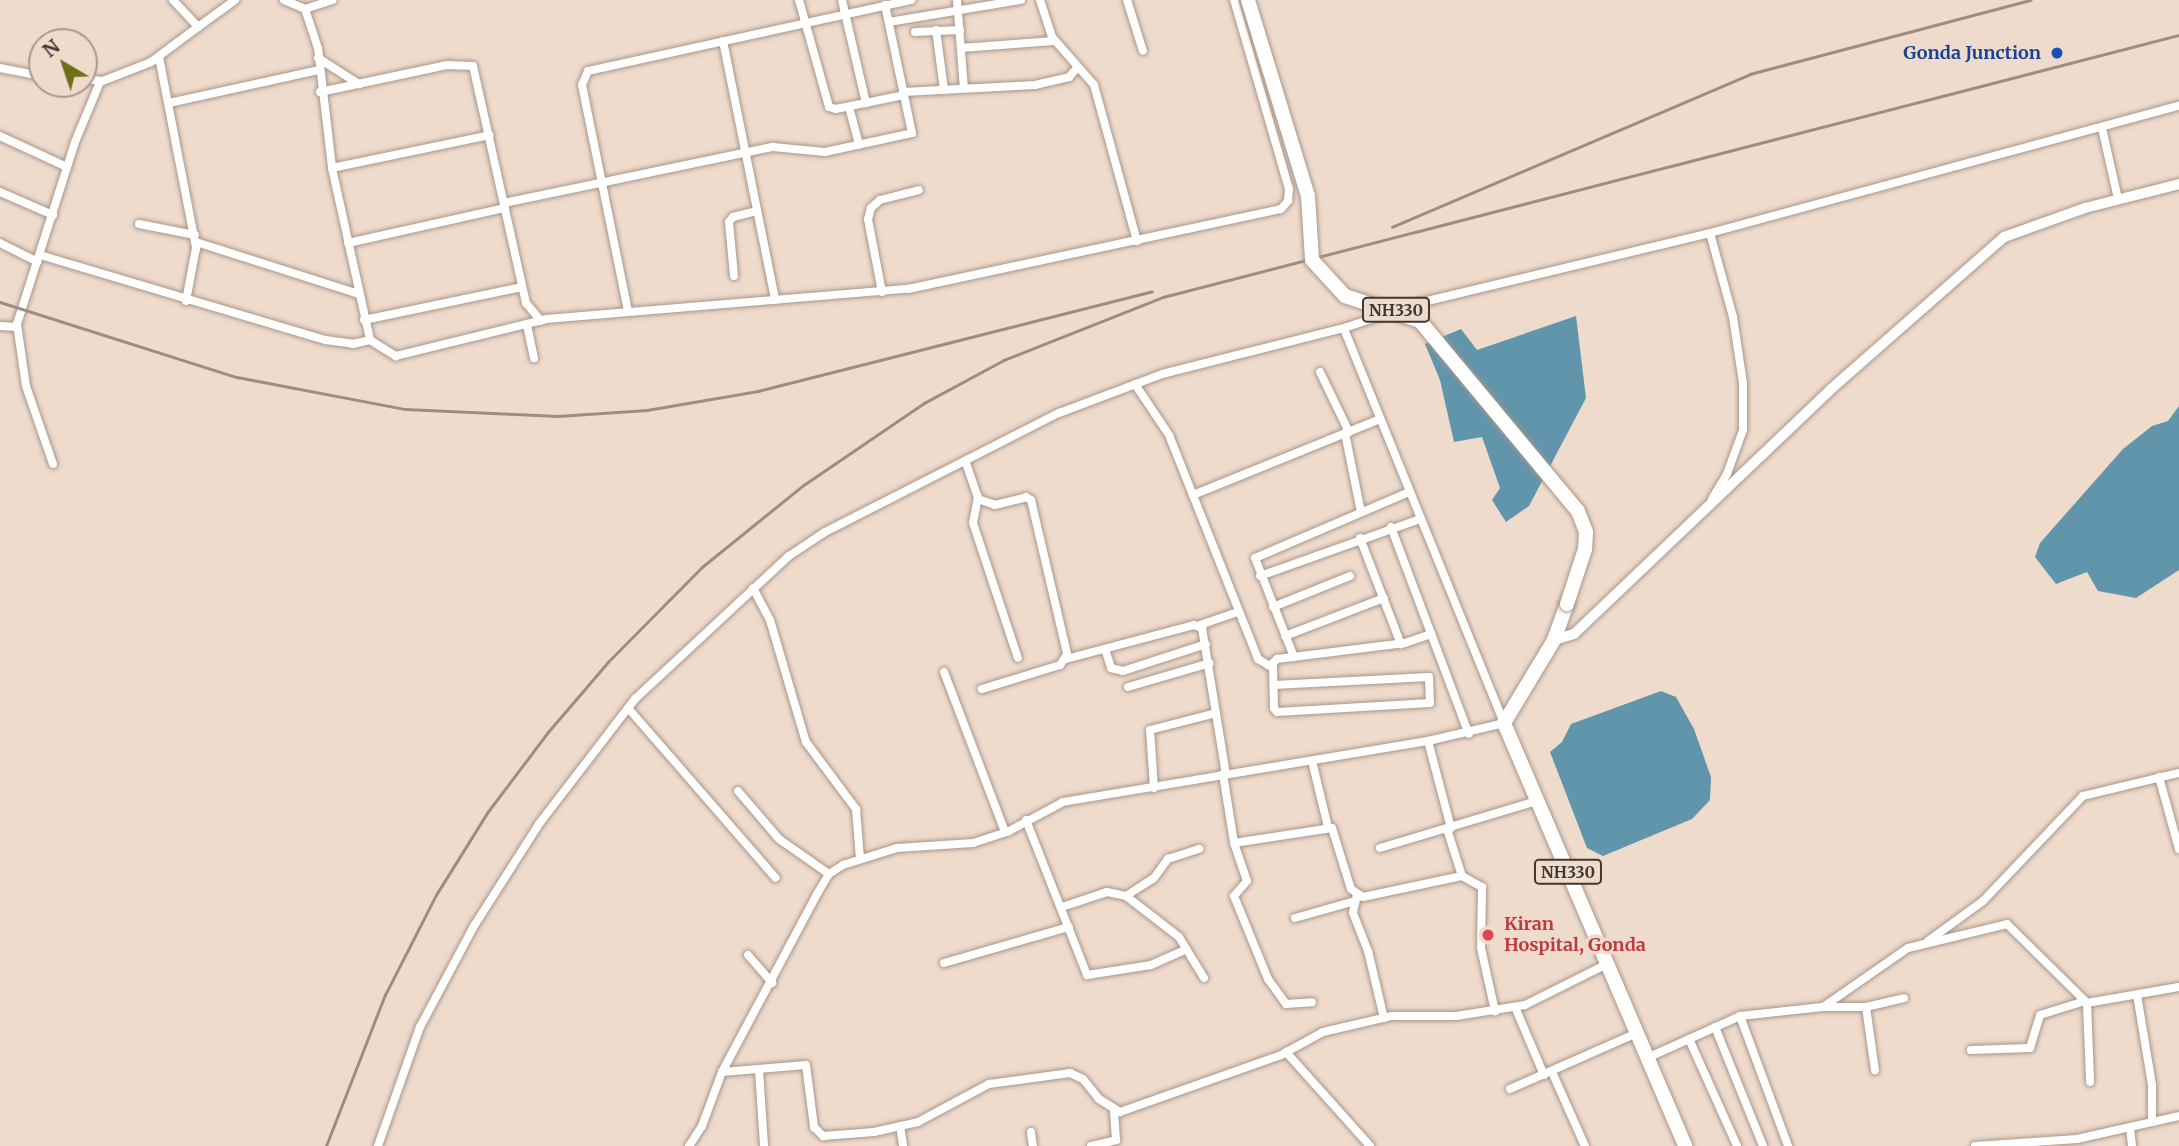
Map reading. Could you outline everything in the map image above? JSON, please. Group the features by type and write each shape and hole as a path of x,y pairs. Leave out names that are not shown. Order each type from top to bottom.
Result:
{"highway":[{"name":"NH330","path":"1248,0 1308,196 1312,260 1345,296 1420,321 1578,511 1586,532 1585,549 1567,604 1554,640 1504,723 1685,1146"}],"street":[{"path":"173,0 198,27"},
{"path":"98,81 159,57 235,0"},
{"path":"285,0 305,9 333,0"},
{"path":"799,0 828,107 849,107 904,94 944,89 1035,85 1069,76 1078,67"},
{"path":"842,0 866,103"},
{"path":"628,311 583,77 598,68 806,25 847,13 911,0"},
{"path":"957,0 964,88"},
{"path":"889,22 1021,0"},
{"path":"1040,0 1054,41 1094,85 1137,241"},
{"path":"1126,0 1143,51"},
{"path":"305,9 318,58 320,92 332,169 364,320 370,340 396,356 541,321 628,311 882,292 1281,209 1288,201 1276,136 1234,0"},
{"path":"348,243 603,181 773,147 825,152 912,133 885,5"},
{"path":"936,30 944,89"},
{"path":"915,32 960,30"},
{"path":"723,41 775,300"},
{"path":"961,48 1054,41"},
{"path":"159,57 197,256 186,301"},
{"path":"318,58 359,84"},
{"path":"320,92 468,64 477,75 526,303 541,321"},
{"path":"0,68 28,73"},
{"path":"169,103 319,70"},
{"path":"53,464 26,386 17,327 88,104 102,81"},
{"path":"378,1146 420,1027 474,926 540,823 628,708 753,588 789,556 825,532 966,463 1059,413 1135,384 1344,327 1484,285 1710,233 2179,106"},
{"path":"849,107 859,145"},
{"path":"2102,128 2118,199"},
{"path":"332,169 490,135"},
{"path":"0,136 67,167"},
{"path":"1554,640 1574,634 1830,390 2004,237 2118,199 2179,184"},
{"path":"882,292 869,219 871,208 880,200 919,190"},
{"path":"0,192 53,215"},
{"path":"734,276 729,222 733,217 757,211"},
{"path":"139,224 195,239 359,294"},
{"path":"1707,508 1727,474 1743,430 1743,383 1733,317 1710,233"},
{"path":"0,243 39,258 326,340 353,344 370,340"},
{"path":"364,320 522,287"},
{"path":"527,325 534,358"},
{"path":"0,326 17,327"},
{"path":"689,1146 702,1126 722,1072 829,874 860,859 897,848 972,843 1005,832 1063,802 1469,734 1504,723 1344,327"},
{"path":"1320,372 1347,433 1360,512"},
{"path":"1135,384 1165,427 1258,659 1273,668"},
{"path":"1193,495 1381,419"},
{"path":"966,463 978,499 973,523 1018,658"},
{"path":"1294,657 1260,576 1256,556 1409,492"},
{"path":"978,499 995,505 1026,497 1031,500 1066,659"},
{"path":"1260,576 1360,538 1420,519"},
{"path":"1391,527 1469,734"},
{"path":"1360,538 1401,644"},
{"path":"1273,607 1350,576"},
{"path":"753,588 770,620 806,741 856,809 860,859"},
{"path":"1285,636 1384,598"},
{"path":"982,689 1066,659 1197,626 1238,612"},
{"path":"1197,626 1203,630 1210,663 1234,844 1247,881 1234,896 1268,979 1289,1006 1312,1002"},
{"path":"1273,685 1429,677 1433,699 1277,712 1273,685 1275,660 1401,644 1431,634"},
{"path":"1105,649 1111,668 1124,671 1206,644"},
{"path":"1128,687 1210,663"},
{"path":"944,672 1005,832"},
{"path":"628,708 776,878"},
{"path":"1154,788 1152,728 1216,713"},
{"path":"1428,741 1462,876"},
{"path":"1312,761 1328,827 1338,835 1351,889 1356,898 1353,912 1368,951 1384,1017"},
{"path":"1923,944 1976,907 2083,796 2179,773"},
{"path":"2159,777 2179,849"},
{"path":"738,791 779,839 829,874"},
{"path":"1380,848 1538,801"},
{"path":"1026,820 1091,976 1151,965 1187,949"},
{"path":"1234,844 1328,827"},
{"path":"1126,896 1154,878 1168,859 1199,849"},
{"path":"1295,918 1356,898 1462,876 1482,887 1481,948 1495,1011"},
{"path":"1062,907 1107,892 1126,896 1171,929 1204,978"},
{"path":"1823,1007 1908,948 2007,924 2086,1002 2090,1082"},
{"path":"944,963 1069,927"},
{"path":"748,955 772,983"},
{"path":"1114,1111 1286,1052 1323,1032 1384,1017 1495,1011 1515,1007 1607,964"},
{"path":"1971,1050 2030,1048 2040,1015 2086,1002 2178,990"},
{"path":"2137,995 2151,1085 2152,1122"},
{"path":"1647,1058 1740,1016 1823,1007 1866,1007 1904,998"},
{"path":"1515,1007 1585,1146"},
{"path":"1866,1007 1875,1070"},
{"path":"1740,1016 1788,1146"},
{"path":"1715,1027 1763,1146"},
{"path":"1510,1089 1637,1033"},
{"path":"1689,1039 1737,1146"},
{"path":"1286,1052 1370,1146"},
{"path":"722,1072 806,1065 818,1135 900,1126 936,1115 989,1084 1070,1073 1083,1079 1114,1111 1116,1140 1091,1146"},
{"path":"759,1070 764,1146"},
{"path":"1975,1146 2077,1139 2179,1116"},
{"path":"900,1126 903,1146"},
{"path":"2130,1127 2132,1146"},
{"path":"1031,1132 1033,1146"}],"water":[{"path":"1576,316 1586,398 1529,506 1506,522 1492,500 1500,488 1482,437 1454,442 1440,380 1425,344 1461,329 1477,350"},
{"path":"2179,406 2179,570 2136,598 2098,591 2087,572 2056,584 2035,557 2040,543 2123,449 2152,426 2168,421"},
{"path":"1661,691 1676,697 1694,729 1711,777 1710,800 1692,819 1603,856 1587,848 1550,752 1562,742 1571,724"}],"railway":[{"path":"1392,227 1750,74 2030,0"},
{"path":"326,1146 385,995 436,895 487,813 548,732 608,662 702,567 805,484 924,403 1004,360 1163,297 2179,35"},
{"path":"0,302 237,377 405,409 558,416 647,410 758,391 1152,291"}],"place":[{"name":"Gonda Junction","path":"2057,53"},
{"name":"Kiran Hospital, Gonda","path":"1488,935"}]}
